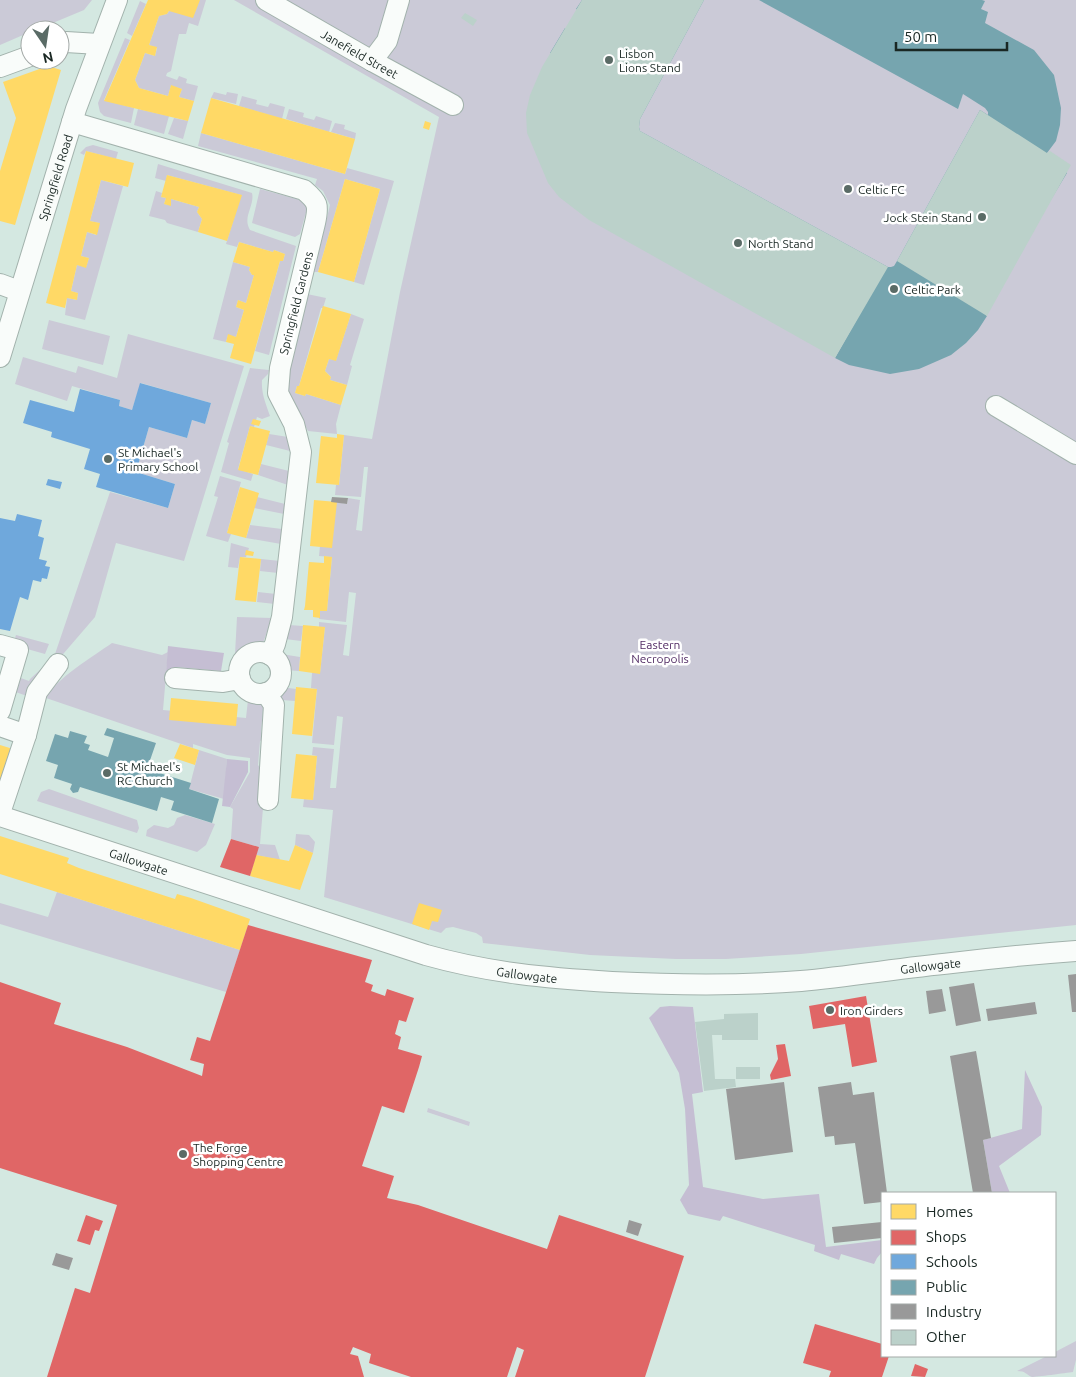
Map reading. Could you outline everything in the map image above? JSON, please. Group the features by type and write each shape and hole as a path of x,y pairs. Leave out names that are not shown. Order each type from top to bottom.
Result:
{"street":[{"name":"Springfield Road","path":"0,357 72,122 99,44 117,0"},
{"name":"Janefield Street","path":"266,0 453,106"},
{"path":"372,61 387,41 399,0"},
{"path":"70,42 99,44"},
{"path":"0,67 20,60"},
{"name":"Springfield Gardens","path":"72,122 304,190 315,199 318,209 316,223 280,368 278,393 294,424 302,452 282,617 270,655"},
{"path":"0,284 19,291"},
{"path":"996,406 1076,454"},
{"path":"0,645 18,650 0,711"},
{"path":"263,652 276,659 279,665 280,679 272,690 266,693 255,694 250,692 240,679 240,665 250,655 263,652"},
{"path":"0,814 26,735 37,692 58,664"},
{"path":"175,678 223,682 240,679"},
{"path":"266,693 274,704 268,800"},
{"path":"0,726 26,735"},
{"name":"Gallowgate","path":"0,814 418,952 508,974 556,979 712,985 801,981 952,963 1076,951"}],"green space":[{"path":"0,0 92,0 84,10 60,20 20,20 20,36 0,45"},
{"path":"200,0 206,0 198,26 189,23 186,34 179,34 171,71 166,76 177,80 179,76 187,79 186,83 198,86 194,101 179,97 182,89 171,86 168,96 139,88 135,80 145,53 155,56 157,48 149,45 159,16"},
{"name":"Eastern Necropolis","path":"234,0 1076,0 1076,925 801,954 726,959 676,959 590,955 483,943 482,937 476,933 453,927 446,928 441,933 324,897 333,810 303,807 304,799 313,800 317,756 312,755 313,747 334,749 330,788 336,788 343,717 337,716 334,745 312,743 317,689 311,688 312,673 320,673 325,627 319,627 319,622 347,625 343,655 349,656 356,593 349,592 346,622 319,619 320,611 327,611 332,557 319,556 320,546 337,502 347,504 348,498 360,500 356,530 362,531 368,467 364,467 361,497 335,495 336,485 339,485 344,435 372,439 400,292 439,117"},
{"path":"140,1 146,4 132,36 127,33"},
{"path":"125,38 130,40 104,100 134,108 131,123 104,116 100,112 98,103"},
{"path":"214,92 226,95 227,92 238,94 236,104 211,98"},
{"path":"242,96 257,100 256,104 268,107 270,103 285,107 282,119 239,106"},
{"path":"138,109 169,116 164,134 134,125"},
{"path":"289,109 304,113 303,117 314,120 316,116 332,121 329,132 286,119"},
{"path":"174,118 188,121 183,139 168,134"},
{"path":"335,123 345,125 344,129 356,133 355,139 331,132"},
{"path":"201,133 345,174 347,168 394,181 364,285 354,282 380,189 345,179 318,272 314,272 330,205 323,191 315,185 317,179 198,146"},
{"path":"93,145 118,152 116,159 86,151 84,155 80,153 86,147"},
{"path":"158,164 252,193 252,202 247,221 250,230 296,246 269,355 255,351 280,261 283,261 285,254 239,242 237,247 226,244 241,195 167,175 166,181 155,178"},
{"path":"101,180 123,186 85,320 65,315 67,298 77,300 78,293 71,291 77,265 86,267 89,258 81,256 87,232 96,235 99,223 90,221"},
{"path":"260,189 304,201 308,205 300,234 295,237 252,223"},
{"path":"156,191 162,193 161,197 166,198 164,204 171,205 171,199 199,207 197,212 202,219 198,232 149,216"},
{"path":"233,262 250,267 249,270 254,275 246,303 238,300 236,307 244,310 236,337 228,335 226,342 213,339"},
{"path":"307,294 326,298 323,308 321,308 299,386 297,386 295,393 305,396 306,394 341,405 336,424 337,434 308,431 287,393 289,367"},
{"path":"351,314 364,319 350,365 352,366 347,385 330,380 331,377 325,371 329,359 336,360"},
{"path":"49,320 110,336 103,365 42,349"},
{"path":"128,334 244,366 184,561 116,543 95,617 27,696 10,690 15,676 29,681 54,657 110,492 168,508 175,484 136,472 149,427 187,438 192,420 205,424 211,403 141,383 132,410 119,406 120,400 72,386 67,401 15,384 23,357 76,373 78,366 117,378"},
{"path":"250,368 269,370 262,380 262,389 270,416 262,419 257,417 254,427 250,426 238,469 253,474 251,481 221,472 229,443 227,442"},
{"path":"269,434 288,437 290,451 266,445"},
{"path":"261,464 289,471 288,485 258,475"},
{"path":"220,476 241,482 227,533 231,534 228,542 206,536 218,497 214,496"},
{"path":"257,497 285,504 284,514 254,508"},
{"path":"250,525 282,529 281,544 246,538"},
{"path":"231,543 249,548 246,557 240,557 238,568 228,567"},
{"path":"261,559 280,561 278,573 260,571"},
{"path":"258,592 276,594 275,604 257,602"},
{"path":"237,617 272,618 263,643 235,654"},
{"path":"289,625 303,626 301,641 285,639"},
{"path":"16,635 49,644 45,654 13,645"},
{"path":"112,643 162,655 168,652 163,710 246,718 248,700 270,700 269,705 263,709 261,732 266,738 260,741 258,765 263,772 259,807 263,808 260,844 275,845 280,860 256,855 259,847 231,839 233,809 230,807 250,772 250,758 227,755 193,744 193,748 46,698 50,691 66,676"},
{"path":"281,654 300,657 299,671 285,670"},
{"path":"281,687 296,689 295,701 282,700 278,691"},
{"path":"199,750 227,759 224,799 189,789"},
{"path":"49,789 137,820 139,828 137,833 37,801 41,792"},
{"path":"185,815 215,824 206,845 197,852 146,836 147,830 154,825 168,828 174,825 177,818"},
{"path":"296,834 309,835 315,842 313,853 295,845"},
{"path":"57,892 240,950 226,992 0,924 0,903 48,917"},
{"path":"428,1108 470,1122 469,1126 427,1112"},
{"path":"1076,1341 1076,1360 1073,1372 1032,1377 1024,1372 1017,1371 1045,1357 1056,1357 1056,1351"}],"shaded area":[{"path":"168,646 224,653 221,671 176,667 171,673 166,673"},
{"path":"227,759 248,761 248,772 230,807 222,806"},
{"path":"660,1007 693,1007 703,1092 692,1094 703,1187 763,1199 819,1194 826,1247 881,1240 881,1253 874,1264 841,1254 839,1260 814,1251 815,1245 723,1216 720,1221 688,1214 680,1200 689,1185 685,1109 679,1073 649,1018"},
{"path":"1025,1070 1042,1107 1041,1135 999,1166 1010,1192 992,1192 983,1140 1022,1129"}],"building: Homes":[{"path":"148,0 200,0 193,18 169,11 167,14 159,16 149,45 157,47 155,56 145,53 135,80 139,88 168,96 171,85 182,89 179,97 194,101 188,121 104,101"},
{"path":"37,70 61,70 15,225 0,221 0,171 16,118 3,82"},
{"path":"211,98 355,139 345,174 201,133"},
{"path":"425,121 431,123 429,130 423,128"},
{"path":"86,151 134,163 128,187 101,180 90,221 100,223 97,235 87,232 81,256 89,258 86,268 77,265 71,291 78,293 77,300 67,298 65,308 46,303"},
{"path":"167,175 242,195 227,241 198,232 202,219 197,212 199,207 171,199 171,206 164,204 166,198 161,197"},
{"path":"345,179 380,189 354,282 318,272"},
{"path":"239,242 285,254 283,261 280,261 251,364 230,358 234,344 226,342 228,334 236,337 244,310 236,307 238,300 246,303 254,275 249,270 250,267 233,262"},
{"path":"323,306 351,314 336,361 329,359 325,371 331,377 330,380 347,385 341,405 306,394 305,396 295,393 297,386 299,386"},
{"path":"253,419 261,421 259,426 251,424"},
{"path":"250,426 270,431 258,475 238,470"},
{"path":"337,434 344,435 339,485 316,483 321,436 337,438"},
{"path":"240,487 259,493 246,538 227,533"},
{"path":"314,500 337,502 332,548 310,546"},
{"path":"246,550 254,552 253,556 245,555"},
{"path":"324,556 332,557 327,611 320,611 320,618 313,617 313,610 304,610 309,562 324,563"},
{"path":"240,557 261,559 256,602 235,600"},
{"path":"303,625 325,627 320,674 299,671"},
{"path":"296,687 317,689 312,736 292,734"},
{"path":"171,698 238,704 236,726 169,720"},
{"path":"180,744 199,750 195,765 174,758"},
{"path":"0,745 13,749 0,787"},
{"path":"296,754 317,756 313,800 291,798"},
{"path":"0,836 69,858 67,863 79,868 175,899 177,894 191,898 250,919 240,950 0,874"},
{"path":"295,845 313,853 300,890 250,876 256,855 289,861"},
{"path":"419,903 442,910 438,922 432,921 429,930 412,924"}],"building: Shops":[{"path":"231,839 259,847 250,876 220,867"},
{"name":"The Forge Shopping Centre","path":"248,925 372,960 365,982 373,985 371,991 385,996 387,989 414,998 406,1022 399,1020 395,1034 401,1037 398,1049 422,1056 419,1067 404,1113 382,1106 362,1166 394,1176 387,1198 418,1205 547,1249 559,1215 684,1256 645,1377 515,1377 524,1350 517,1347 507,1377 411,1377 369,1363 371,1354 353,1347 350,1354 358,1356 364,1377 47,1377 75,1288 90,1293 117,1205 0,1168 0,982 61,1003 54,1024 127,1047 202,1076 204,1064 190,1060 197,1037 210,1041"},
{"path":"866,996 877,1062 852,1067 845,1024 813,1029 809,1006"},
{"path":"785,1044 791,1076 771,1080 770,1075 778,1059 776,1045"},
{"path":"86,1215 103,1221 99,1231 95,1230 90,1245 77,1241"},
{"path":"815,1324 881,1344 881,1357 889,1357 882,1377 829,1377 831,1371 803,1363"},
{"path":"915,1364 928,1369 925,1377 911,1376"}],"building: Schools":[{"path":"140,383 211,403 205,424 192,420 187,438 149,427 136,472 175,484 168,508 96,487 100,474 84,469 90,449 51,437 52,432 23,423 30,400 74,412 80,389 120,400 119,406 132,410"},
{"path":"48,479 62,482 60,489 46,485"},
{"path":"17,514 42,520 38,536 44,538 39,559 47,561 45,566 50,567 47,579 42,578 41,582 33,580 28,600 20,597 10,631 0,629 0,518 15,521"}],"building: Public":[{"path":"582,0 620,15 628,0 704,0 640,119 640,131 888,267 894,266 897,261 980,110 988,115 988,112 963,94 958,109 759,0 985,1 981,9 988,12 985,23 1034,50 1054,75 1061,108 1060,125 1056,141 1047,153 1067,173 1002,281 988,270 969,301 987,316 978,330 951,355 919,369 890,374 849,365 835,358 857,319 611,185 606,174 617,153 589,139 581,154 536,131 538,127 532,124 539,110 535,108 542,94 548,97 558,77 567,80 576,65 550,53 565,28 602,46 614,25 576,9"},
{"name":"St Michael's RC Church","path":"107,728 156,743 147,769 191,783 189,789 219,799 212,823 171,810 174,801 161,797 157,811 80,787 78,792 73,793 70,789 72,784 54,778 58,765 46,761 55,734 68,738 70,731 87,736 84,743 90,745 88,750 108,757 114,738 104,735"}],"building: Industry":[{"path":"332,497 348,498 347,504 331,502"},
{"path":"1076,974 1076,1012 1072,1012 1068,975"},
{"path":"974,983 981,1021 956,1026 949,987"},
{"path":"942,989 946,1011 929,1014 926,991"},
{"path":"1035,1002 1037,1014 988,1021 986,1009"},
{"path":"976,1051 991,1138 983,1140 992,1192 973,1192 950,1056"},
{"path":"784,1082 793,1152 735,1160 726,1089"},
{"path":"851,1082 853,1095 874,1092 887,1192 881,1192 881,1202 864,1204 855,1143 835,1145 834,1136 825,1137 818,1087"},
{"path":"629,1220 642,1224 638,1236 626,1232"},
{"path":"881,1222 881,1238 834,1243 832,1227"},
{"path":"56,1253 73,1258 69,1270 52,1265"}],"building: Other":[{"path":"582,0 704,0 640,119 640,131 888,267 835,358 589,220 559,197 548,183 527,133 526,113 530,95 542,67"},
{"path":"465,13 477,20 473,26 461,18"},
{"name":"Jock Stein Stand","path":"980,110 1047,153 1050,151 1071,165 987,316 897,261"},
{"path":"758,1013 758,1040 722,1040 722,1035 712,1035 715,1079 735,1079 736,1087 704,1091 695,1022 724,1019 724,1014"},
{"path":"736,1067 760,1067 760,1079 736,1079"}],"place":[{"name":"Lisbon Lions Stand","path":"609,60"},
{"name":"Celtic FC","path":"848,189"},
{"name":"Jock Stein Stand","path":"982,217"},
{"name":"North Stand","path":"738,243"},
{"name":"Celtic Park","path":"894,289"},
{"name":"St Michael's Primary School","path":"108,459"},
{"name":"St Michael's RC Church","path":"107,773"},
{"name":"Iron Girders","path":"830,1010"},
{"name":"The Forge Shopping Centre","path":"183,1154"}]}
